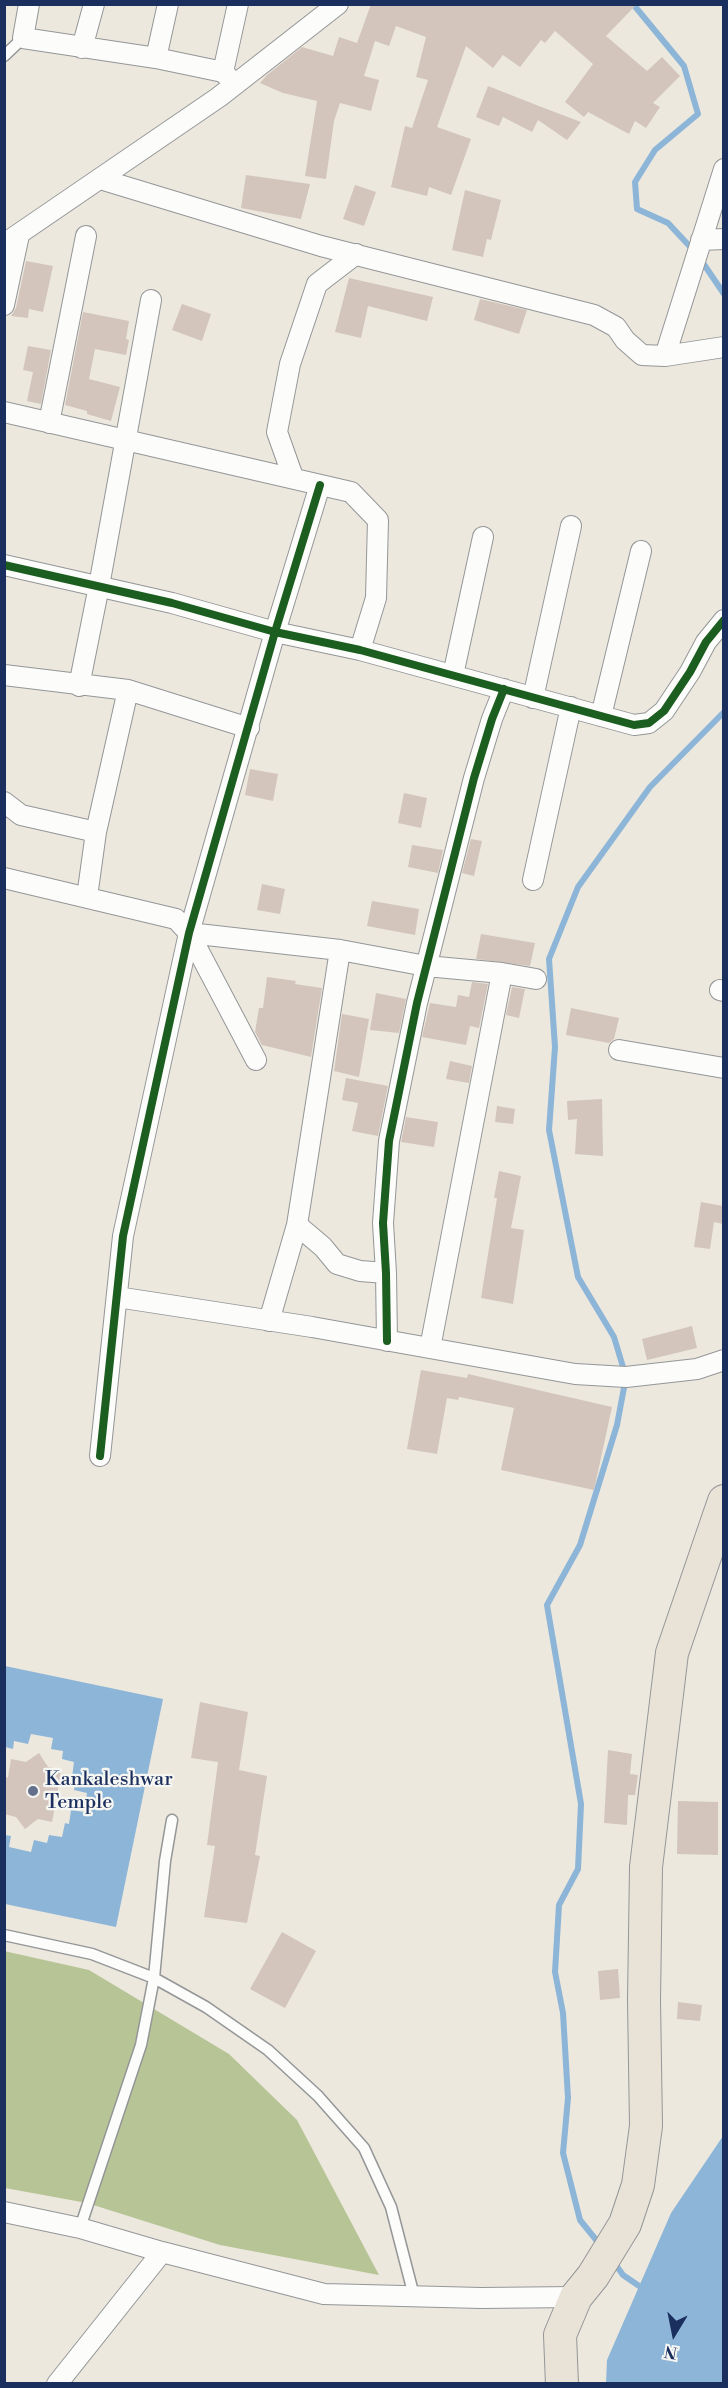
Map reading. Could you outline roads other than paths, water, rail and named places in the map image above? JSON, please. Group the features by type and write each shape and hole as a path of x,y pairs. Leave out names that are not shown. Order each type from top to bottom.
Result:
{"main road":[{"path":"562,2384 560,2335 584,2286 625,2224 638,2185 646,2126 644,2000 646,1868 672,1653 723,1502"}],"street":[{"path":"29,4 23,38 156,58 229,78"},
{"path":"82,48 94,4"},
{"path":"156,58 168,4"},
{"path":"229,78 238,4"},
{"path":"4,305 12,239 100,179 229,78 338,4"},
{"path":"665,356 723,169"},
{"path":"100,179 321,246 594,315 616,327 625,340 642,355 665,356 723,347"},
{"path":"49,423 86,236"},
{"path":"701,240 723,238"},
{"path":"293,477 277,432 290,364 317,284 356,254"},
{"path":"79,686 150,300"},
{"path":"4,412 351,492 378,520 376,598 360,650"},
{"path":"100,1456 123,1236 189,933 275,632 320,485"},
{"path":"533,698 571,526"},
{"path":"453,675 483,537"},
{"path":"601,716 641,551"},
{"path":"4,565 172,603 275,632 360,650 634,725 650,723 671,702 706,642 723,620"},
{"path":"4,675 79,686 128,690 249,728"},
{"path":"387,1341 383,1223 389,1141 426,966 474,778 492,718 504,689"},
{"path":"87,897 96,832 128,690"},
{"path":"533,880 571,707"},
{"path":"4,802 21,815 96,832"},
{"path":"4,878 176,919 189,933 256,1060"},
{"path":"189,933 340,950 426,966 502,973 536,979"},
{"path":"269,1321 297,1225 340,950"},
{"path":"430,1348 502,973"},
{"path":"619,1050 723,1068"},
{"path":"297,1225 323,1247 337,1264 360,1271 386,1273"},
{"path":"117,1296 575,1374 626,1377 697,1369 723,1360"},
{"path":"4,2212 80,2228 324,2294 481,2298 584,2286"},
{"path":"57,2384 162,2252"}],"lane":[{"path":"4,56 23,38"},
{"path":"80,2228 141,2044 154,1978 165,1861 172,1820"},
{"path":"4,1935 92,1954 154,1978 206,2007 268,2049 318,2096 364,2148 391,2207 414,2296"}],"water":[{"path":"5,1666 163,1699 116,1927 5,1904 5,1835 11,1836 9,1847 31,1852 34,1840 47,1843 49,1835 62,1837 65,1823 69,1824 71,1810 84,1812 87,1793 74,1790 76,1778 72,1777 74,1762 62,1759 63,1751 51,1749 53,1738 31,1734 28,1744 14,1741 13,1749 5,1747"},
{"path":"723,2136 723,2383 606,2383 607,2360 671,2213"}],"waterway":[{"path":"633,4 684,66 698,114 655,150 635,182 637,209 668,223 695,252"},
{"path":"701,260 724,294"},
{"path":"601,2246 580,2220 563,2153 568,2098 563,2013 555,1972 559,1905 578,1869 581,1804 547,1605 580,1545 617,1425 626,1377 614,1337 578,1277 549,1130 555,1047 549,959 578,887 650,787 724,712"},
{"path":"613,2261 623,2275 645,2290"}],"place":[{"name":"Kankaleshwar Temple","path":"33,1791"}]}
